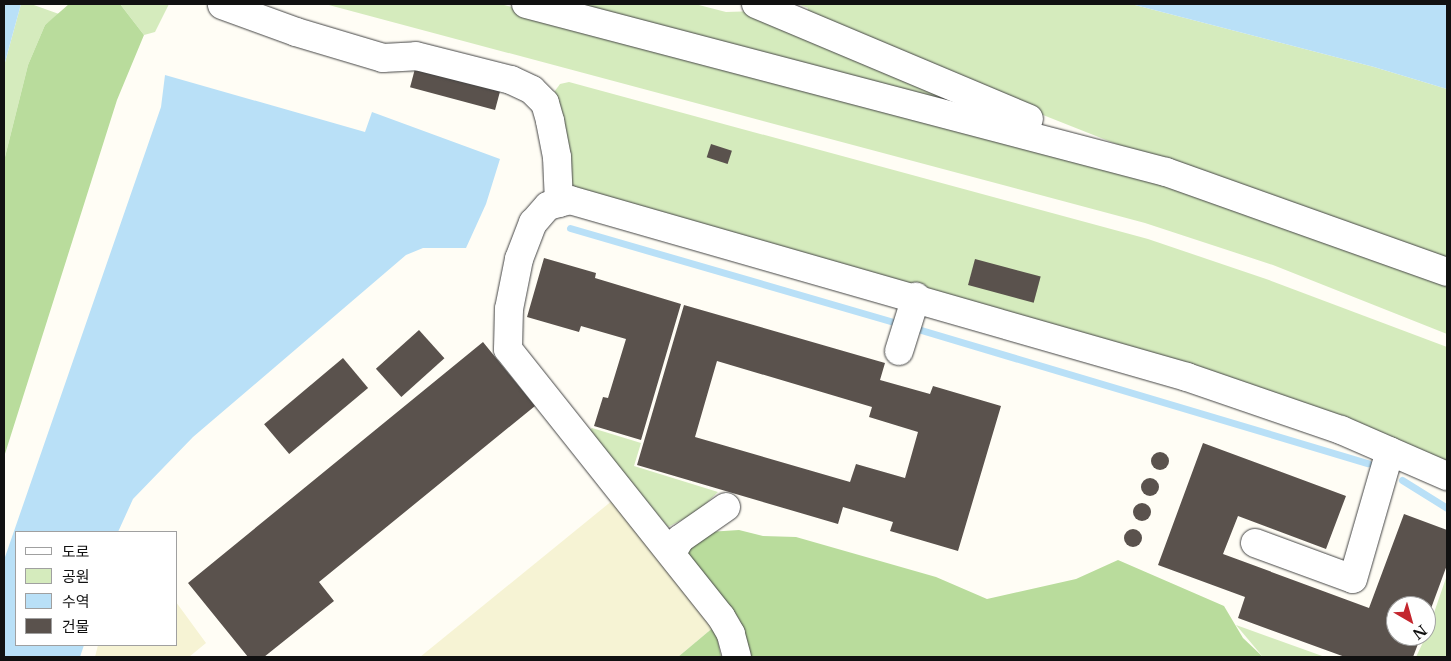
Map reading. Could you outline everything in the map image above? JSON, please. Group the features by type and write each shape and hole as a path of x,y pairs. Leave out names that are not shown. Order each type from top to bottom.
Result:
{"street":[{"path":"526,4 1060,142 1166,172 1447,272"},
{"path":"756,4 1033,121 1060,142"},
{"path":"222,5 296,32 383,58 416,56 511,80 532,90 545,103 550,120 557,157 559,203"},
{"path":"737,657 731,634 721,617 672,553 508,350 509,309 519,259 533,223 548,206 570,200 907,325 1186,376 1341,430 1447,476"},
{"path":"1255,543 1353,579 1390,451"},
{"path":"672,553 680,539 726,507"}],"shaded area":[{"path":"613,500 715,626 678,657 420,657"},
{"path":"178,605 206,643 189,657 95,657 98,646 178,646"}],"green space":[{"path":"21,4 31,4 59,14 45,25 28,65 4,161 4,66"},
{"path":"69,4 120,4 144,35 117,100 4,457 4,161 28,65 45,25"},
{"path":"120,4 169,4 155,32 144,35"},
{"path":"325,4 500,4 1061,149 1447,278 1447,334 1273,265 1145,223"},
{"path":"559,4 695,4 726,12 757,11 1010,117"},
{"path":"798,4 1131,4 1374,67 1447,89 1447,263 1159,161 1038,113 805,17 808,8"},
{"path":"569,82 1148,239 1269,280 1447,347 1447,464 570,192 549,99 560,84"},
{"path":"592,428 641,443 634,466 718,492 697,512 668,527 589,430"},
{"path":"739,530 763,536 796,537 936,577 987,599 1076,579 1118,560 1224,606 1243,638 1263,657 751,657 739,619 687,554 695,541 708,532"},
{"path":"1447,575 1447,657 1416,657 1421,646 1436,646 1436,607"},
{"path":"1236,625 1325,657 1263,657"},
{"path":"715,626 721,657 678,657"}],"water":[{"path":"4,4 21,4 4,66"},
{"path":"1131,4 1447,4 1447,89 1374,67"},
{"path":"165,75 365,132 372,112 500,159 486,204 466,248 423,248 406,255 193,437 133,499 118,531 15,531 15,646 84,646 80,657 4,657 4,560 161,107"}],"building":[{"path":"416,65 501,88 495,110 410,87"},
{"path":"711,144 732,151 728,164 707,157"},
{"path":"544,258 596,273 595,278 681,304 641,440 594,426 603,397 608,398 626,339 581,326 579,332 527,317"},
{"path":"975,259 1041,277 1034,303 968,285"},
{"path":"684,305 885,363 880,380 930,394 933,386 1001,406 958,551 890,531 893,522 843,507 838,524 637,465","holes":["717,361 872,407 869,417 918,432 905,478 856,464 850,482 695,437"]},
{"path":"419,330 444,358 401,397 376,369"},
{"path":"483,342 535,406 319,582 334,601 264,657 248,657 188,583"},
{"path":"343,358 368,388 289,454 264,424"},
{"path":"1203,443 1346,496 1326,549 1238,516 1223,554 1369,608 1404,514 1447,530 1447,565 1436,596 1386,596 1386,646 1417,646 1413,657 1345,657 1238,618 1245,597 1158,565"},
{"path":"1160,452 1166,455 1169,461 1166,467 1160,470 1154,467 1151,461 1154,455"},
{"path":"1150,478 1156,481 1159,487 1156,493 1150,496 1144,493 1141,487 1144,481"},
{"path":"1142,503 1148,506 1151,512 1148,518 1142,521 1136,518 1133,512 1136,506"},
{"path":"1133,529 1139,532 1142,538 1139,544 1133,547 1127,544 1124,538 1127,532"}],"waterway":[{"path":"570,228 901,324"},
{"path":"911,327 1368,463"},
{"path":"1402,480 1447,508"}]}
